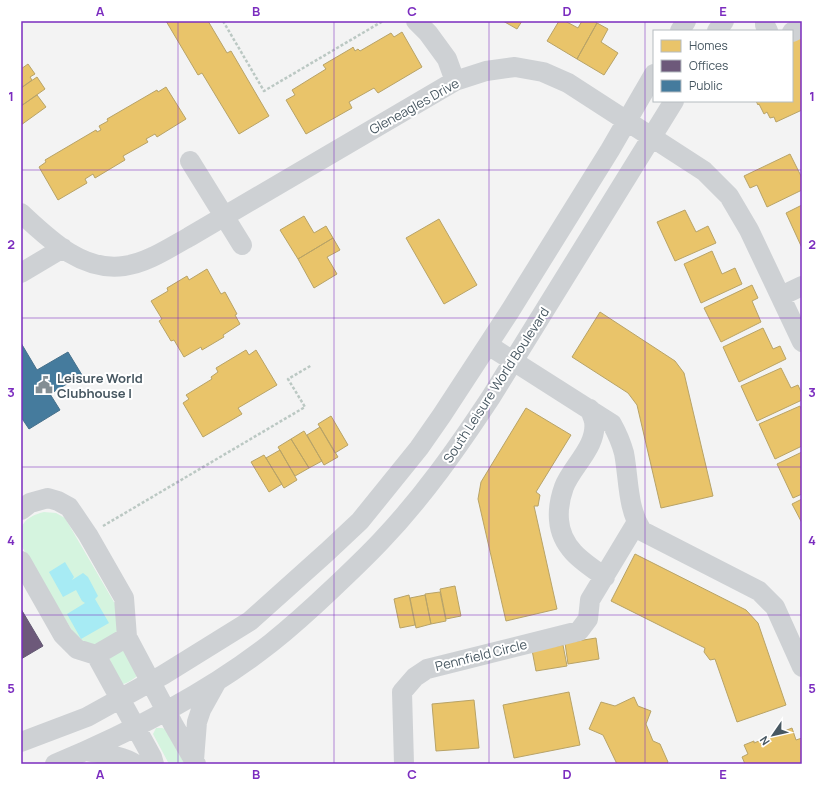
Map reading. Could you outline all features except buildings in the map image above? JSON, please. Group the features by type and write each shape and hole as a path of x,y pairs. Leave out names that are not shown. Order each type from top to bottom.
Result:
{"street":[{"path":"416,21 428,33 447,60 455,80"},
{"path":"681,30 686,21"},
{"path":"719,30 724,21"},
{"path":"793,32 802,27"},
{"name":"Gleneagles Drive","path":"21,213 45,235 76,257 97,265 124,266 152,257 455,80 486,71 515,67 543,72 568,83 704,171 729,196 749,230 802,342"},
{"path":"21,742 86,717 121,699 250,620 360,521 419,448 488,344 610,150 653,76"},
{"name":"South Leisure World Boulevard","path":"55,764 136,728 217,681 238,667 277,638 310,610 382,540 443,466 468,432 673,102"},
{"path":"190,160 242,245"},
{"path":"21,273 63,248"},
{"path":"781,296 802,286"},
{"path":"488,344 612,424 620,438 624,453 632,511 636,522 642,531 759,591 775,607 802,667"},
{"path":"590,409 594,422 592,438 564,486 558,507 559,526 565,544 576,557 605,577"},
{"path":"21,510 30,503 48,498 69,507 88,535 124,598 127,637 195,762"},
{"name":"Pennfield Circle","path":"404,764 402,692 415,677 426,669 579,631 588,619 590,600 605,577 636,522"},
{"path":"21,561 63,634 77,649 96,655 121,699 154,764"},
{"path":"96,655 127,637"},
{"path":"195,762 197,722 201,710 217,681"},
{"path":"85,751 119,757 129,760 135,764"}],"path":[{"path":"223,21 264,91 383,21"},
{"path":"88,535 305,407 288,379 312,365"}],"green space":[{"path":"44,512 56,513 65,518 118,609 120,628 103,647 79,642 21,545 21,531 27,519"},
{"path":"120,650 125,650 138,675 128,682 117,684 109,656"},
{"path":"156,728 165,729 184,763 169,764 153,734"}],"water":[{"path":"65,562 74,577 72,580 83,573 88,577 98,596 95,599 109,623 81,639 67,614 85,603 82,601 76,590 63,597 49,572"}],"place":[{"name":"Leisure World Clubhouse I","path":"44,385"}]}
